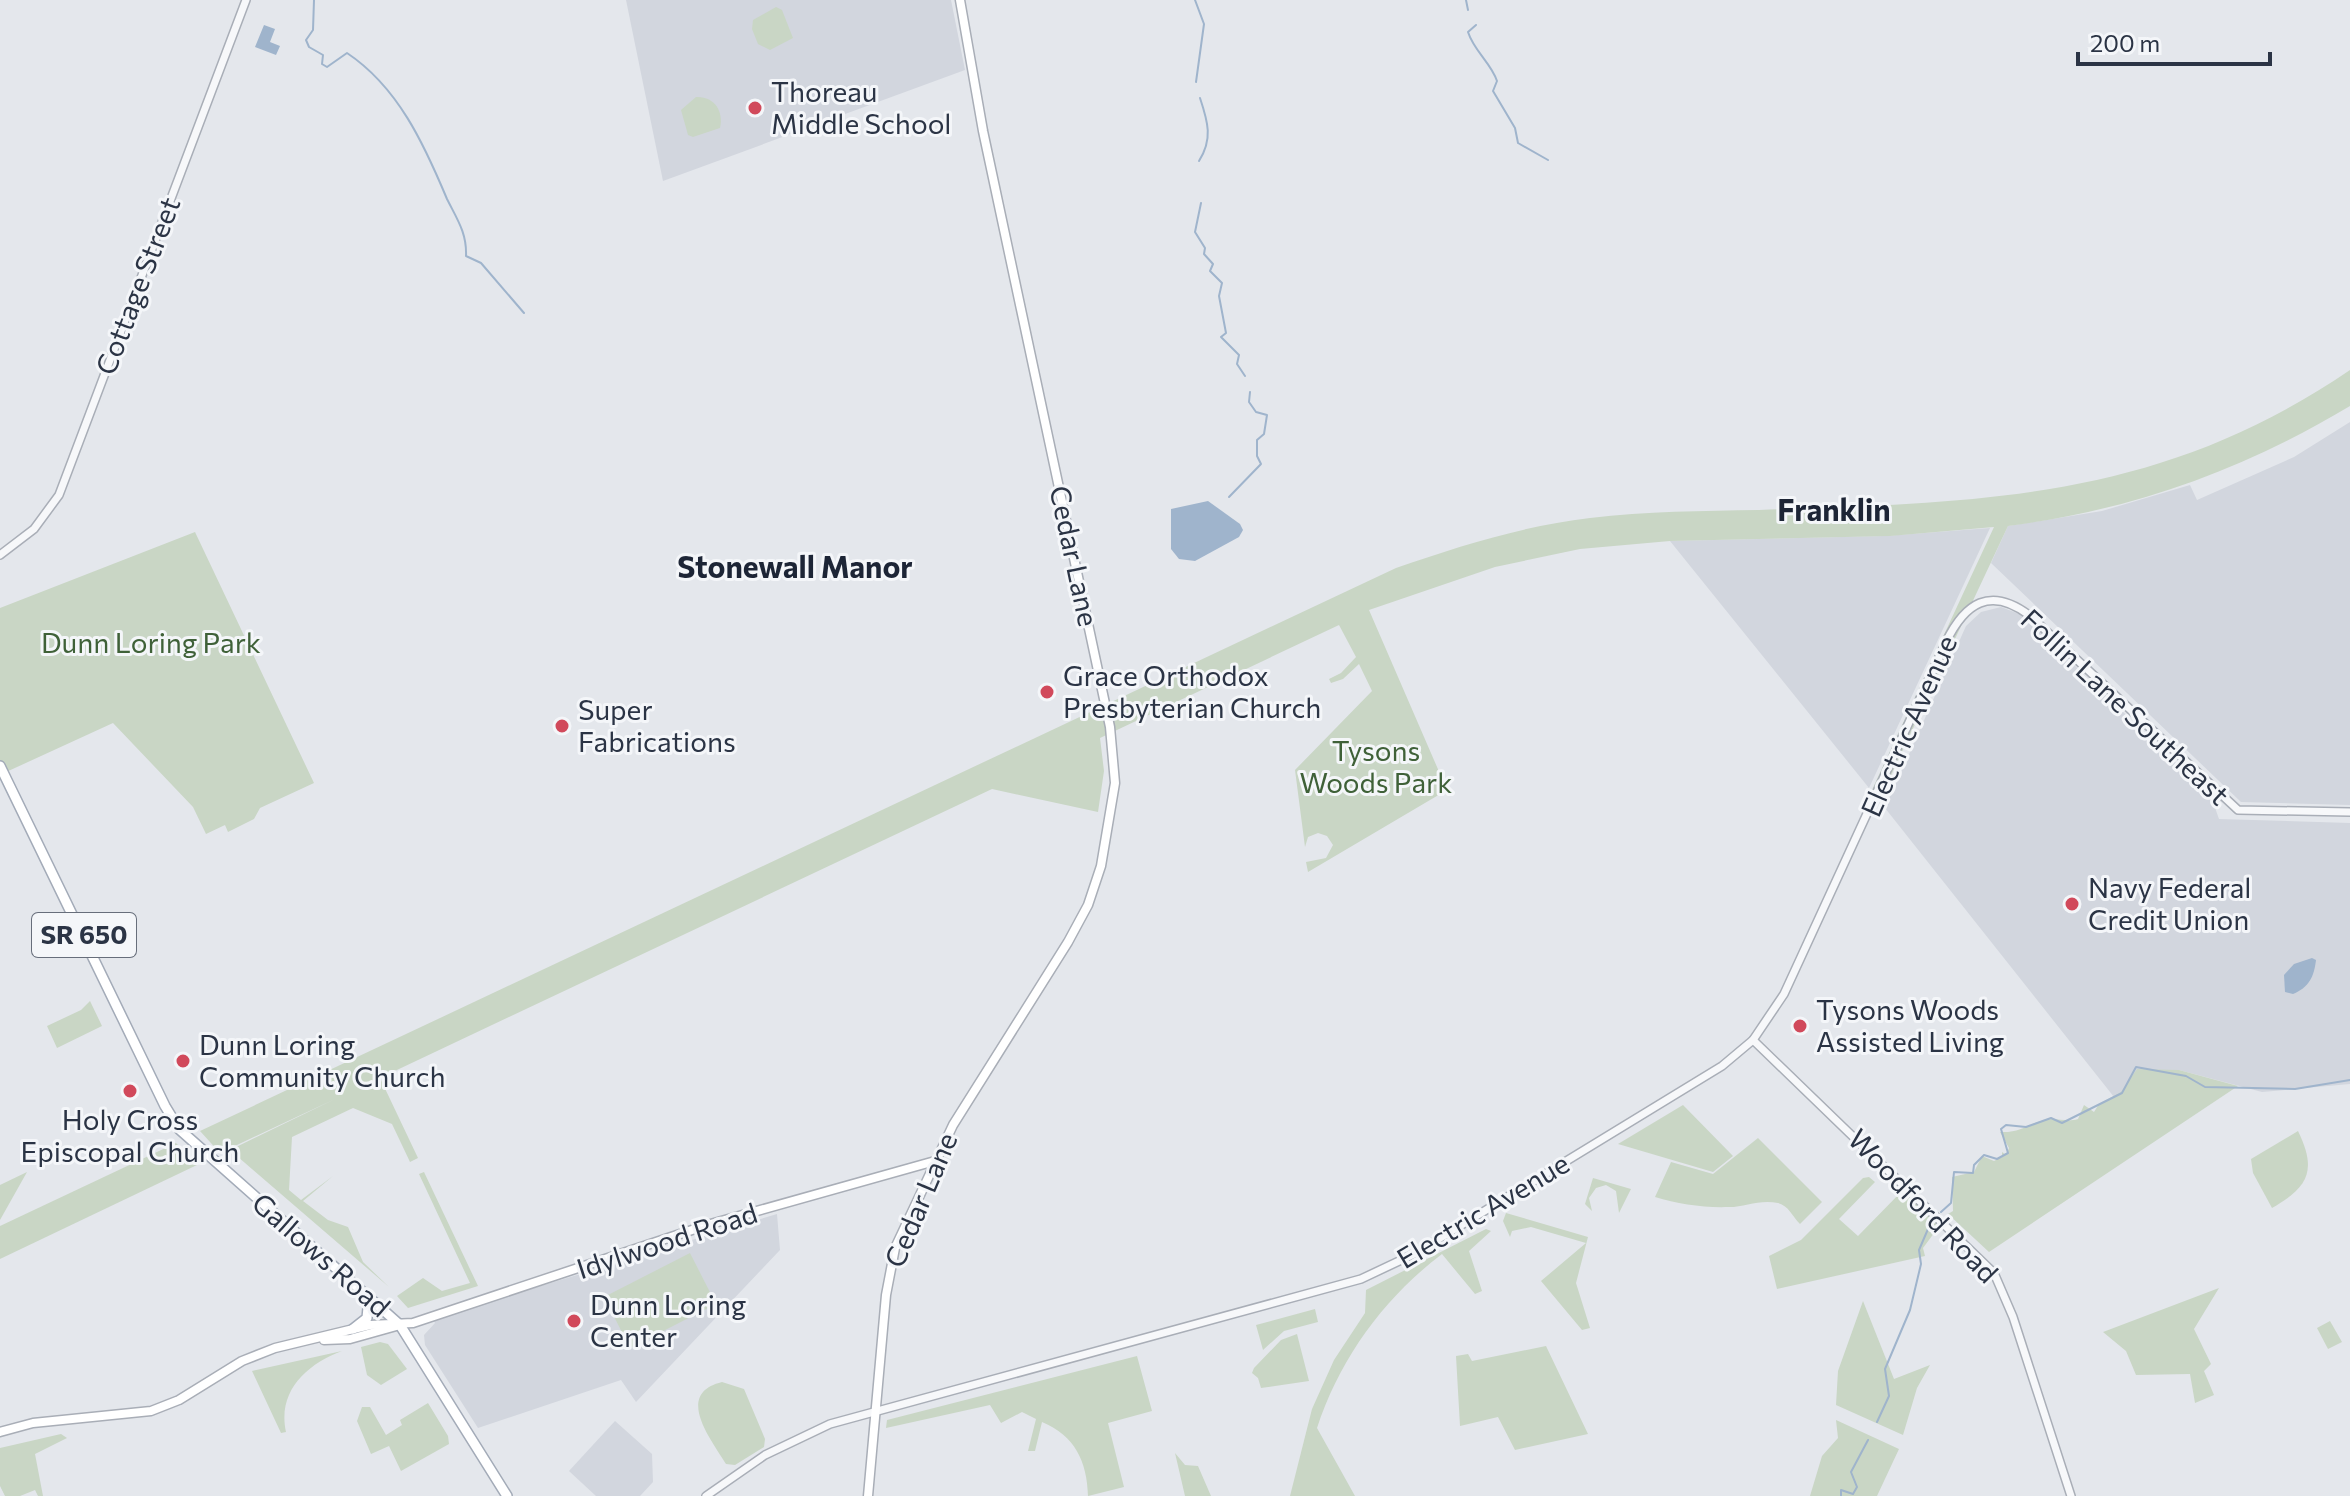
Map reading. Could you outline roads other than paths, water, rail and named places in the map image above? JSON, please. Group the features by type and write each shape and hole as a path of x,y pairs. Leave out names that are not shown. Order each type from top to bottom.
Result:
{"main road":[{"name":"Cedar Lane","path":"868,1496 886,1295 894,1253 935,1161 968,1099 1082,919 1101,866 1115,768 1066,510 983,131 960,0"},
{"name":"Gallows Road","path":"0,766 179,1129 400,1325 507,1496"},
{"name":"Idylwood Road","path":"307,1340 350,1339 400,1325 619,1257 707,1225 935,1161"},
{"path":"353,1329 367,1318 369,1297"},
{"name":"Idylwood Road","path":"0,1432 33,1423 151,1411 179,1400 242,1361 353,1329 383,1323 400,1325"}],"street":[{"name":"Cottage Street","path":"1,554 34,529 59,495 246,0"},
{"name":"Follin Lane Southeast","path":"1997,601 2012,604 2029,615 2238,810 2350,812"},
{"name":"Electric Avenue","path":"706,1496 748,1465 802,1436 876,1411 1361,1279 1414,1254 1722,1066 1753,1040 1784,994 1957,620 1974,605 1997,601"},
{"name":"Woodford Road","path":"1753,1040 1994,1273 2013,1317 2071,1496"}],"water":[{"path":"264,25 275,29 270,42 280,46 276,55 255,47"},
{"path":"1208,501 1240,524 1243,530 1239,537 1195,561 1179,559 1171,549 1171,509"},
{"path":"2312,958 2316,960 2315,966 2307,985 2293,994 2285,992 2284,975 2294,964"}],"waterway":[{"path":"314,0 313,30 306,40 309,47 323,55 322,64 327,67 347,53 381,82 408,118 429,158 463,233 466,256 481,263 524,313"},
{"path":"1195,0 1204,24 1196,82"},
{"path":"1466,0 1468,10"},
{"path":"1476,25 1468,32 1497,81 1493,91 1515,128 1518,143 1548,160"},
{"path":"1199,161 1208,138 1200,98"},
{"path":"1201,203 1195,232 1205,248 1204,254 1213,264 1210,271 1222,283 1219,296 1226,333 1221,337 1239,355 1237,364 1245,376"},
{"path":"1229,497 1261,464 1257,456 1257,440 1264,434 1267,415 1256,412 1249,402 1250,392"},
{"path":"1941,1212 1951,1203 1954,1172 1973,1173 1974,1165 1984,1155 1997,1159 2008,1153 2001,1129 2006,1125 2026,1127 2051,1118 2062,1123 2122,1093 2136,1067 2186,1076 2205,1087 2295,1089 2350,1080"},
{"path":"1877,1422 1889,1396 1885,1369 1910,1310 1921,1264 1919,1250 1931,1222"},
{"path":"1841,1496 1841,1490 1853,1494 1857,1487 1851,1472 1868,1440"}],"place":[{"name":"Thoreau Middle School","path":"755,108"},
{"name":"Grace Orthodox Presbyterian Church","path":"1047,692"},
{"name":"Super Fabrications","path":"562,726"},
{"name":"Navy Federal Credit Union","path":"2072,904"},
{"name":"Tysons Woods Assisted Living","path":"1800,1026"},
{"name":"Dunn Loring Community Church","path":"183,1061"},
{"name":"Holy Cross Episcopal Church","path":"130,1091"},
{"name":"Dunn Loring Center","path":"574,1321"}],"district":[{"name":"Franklin","path":"1834,511"},
{"name":"Stonewall Manor","path":"795,568"}],"park label":[{"name":"Dunn Loring Park","path":"151,643"},
{"name":"Tysons Woods Park","path":"1376,767"}]}
